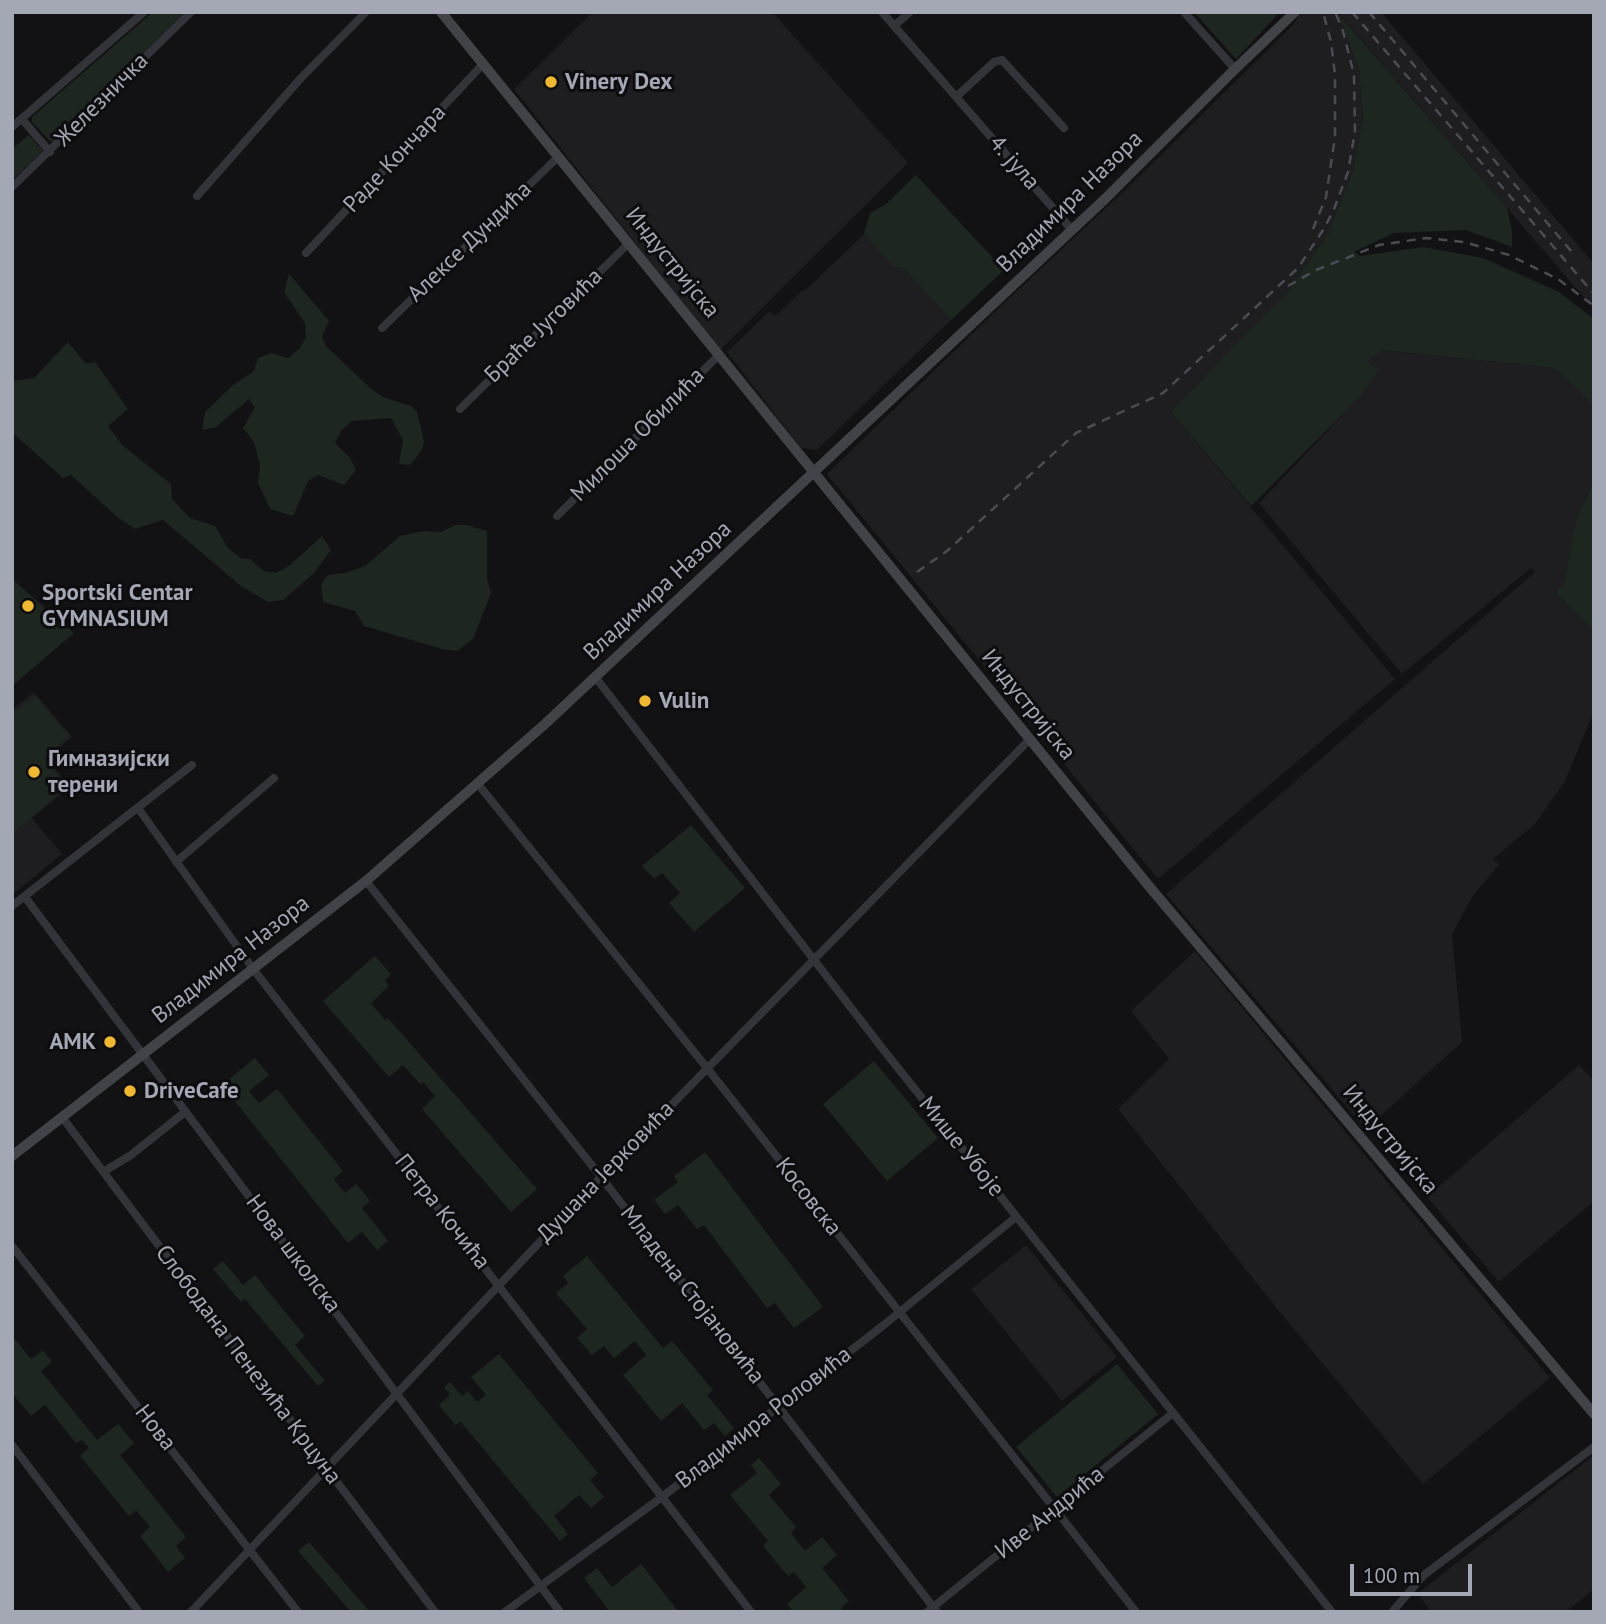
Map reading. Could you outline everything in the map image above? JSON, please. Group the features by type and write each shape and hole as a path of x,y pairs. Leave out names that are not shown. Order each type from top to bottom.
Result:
{"main road":[{"name":"Индустријска","path":"441,12 1029,740 1214,964 1594,1414"},
{"name":"Владимира Назора","path":"14,1151 254,970 366,881 478,784 596,678 814,474 1072,230 1295,12"}],"street":[{"name":"Железничка","path":"12,127 144,12"},
{"name":"Железничка","path":"12,187 191,12"},
{"path":"197,196 301,78 366,12"},
{"name":"4. јула","path":"882,12 1072,230"},
{"path":"894,26 909,12"},
{"path":"1184,12 1235,69"},
{"path":"956,97 994,62 1002,60 1064,128"},
{"name":"Раде Кончара","path":"306,254 483,64"},
{"path":"22,119 50,152"},
{"name":"Алексе Дундића","path":"382,328 558,157"},
{"name":"Браће Југовића","path":"460,409 629,243"},
{"name":"Милоша Обилића","path":"557,516 719,355"},
{"name":"Мише Убоје","path":"596,678 813,961 1332,1612"},
{"name":"Душана Јерковића","path":"191,1612 601,1177 1029,740"},
{"path":"12,906 192,765"},
{"path":"176,862 274,778"},
{"name":"Косовска","path":"478,784 707,1068 1136,1612"},
{"name":"Петра Кочића","path":"138,808 254,970 751,1612"},
{"name":"Младена Стојановића","path":"366,881 779,1406 932,1610"},
{"name":"Нова школска","path":"25,897 560,1612"},
{"path":"103,1172 131,1155 185,1112"},
{"name":"Слободана Пенезића Крцуна","path":"62,1117 435,1612"},
{"name":"Владимира Роловића","path":"505,1612 662,1497 1016,1217"},
{"name":"Нова","path":"12,1245 298,1612"},
{"name":"Иве Андрића","path":"932,1610 1173,1413"},
{"path":"12,1445 139,1612"},
{"path":"1392,1612 1424,1575 1594,1447"}],"shaded area":[{"path":"153,12 185,12 51,142 32,122 32,117"},
{"path":"593,12 772,12 908,163 720,350 514,89"},
{"path":"1194,12 1280,12 1236,59"},
{"path":"1302,12 1337,13 1359,69 1363,117 1353,171 1328,234 1286,295 1171,412 1395,679 1158,879 827,474 1122,193 1291,27"},
{"path":"1337,12 1507,208 1512,230 1512,247 1466,230 1394,233 1354,252 1361,256 1423,247 1483,258 1559,292 1594,319 1594,405 1554,368 1383,350 1367,361 1379,370 1360,397 1251,506 1171,412 1286,295 1328,234 1353,171 1363,117 1359,69"},
{"path":"1338,12 1381,12 1594,264 1594,309"},
{"path":"29,135 43,151 12,180 12,149"},
{"path":"916,175 1004,270 951,320 903,268 893,266 864,234 870,213 885,205"},
{"path":"864,234 893,265 903,268 951,320 817,450 801,448 727,352 770,311 775,316 807,289"},
{"path":"289,274 329,321 322,337 326,346 370,388 383,397 411,406 417,412 424,441 422,450 410,465 399,464 403,440 391,418 352,421 341,431 335,443 350,458 356,470 344,485 318,475 308,481 293,516 270,509 258,483 260,465 254,442 243,428 255,407 249,399 216,427 202,430 205,412 232,386 254,371 258,358 271,353 288,358 299,349 306,337 305,323 284,292"},
{"path":"68,342 86,364 95,362 128,409 108,426 122,445 171,484 172,499 190,518 215,526 228,548 242,559 250,559 264,571 276,573 290,565 322,536 331,550 314,573 283,600 268,602 241,586 163,520 135,529 116,516 71,475 63,478 12,432 12,381 34,378"},
{"path":"1383,350 1554,368 1594,405 1594,482 1576,519 1564,583 1555,592 1594,632 1594,711 1565,781 1536,823 1493,859 1499,865 1472,897 1452,934 1462,1042 1366,1129 1166,894 1535,572 1531,568 1402,674 1259,503 1360,397 1367,361"},
{"path":"1594,482 1594,632 1555,592 1564,583 1576,519"},
{"path":"455,525 487,531 487,578 491,593 473,639 457,651 364,626 355,611 323,602 321,585 328,575 365,566 400,536 423,531 441,532"},
{"name":"Sportski Centar GYMNASIUM","path":"12,579 74,633 12,686"},
{"name":"Гимназијски терени","path":"34,692 72,737 46,758 70,787 32,818 62,854 12,895 12,710"},
{"name":"Гимназијски терени","path":"35,696 69,736 43,758 67,787 12,834 12,715"},
{"path":"691,825 745,888 694,932 669,903 680,893 662,873 654,879 642,866"},
{"path":"1195,951 1550,1378 1423,1484 1283,1316 1118,1109 1169,1059 1131,1011"},
{"path":"375,956 391,974 385,981 389,986 371,1003 385,1020 388,1018 537,1189 511,1212 422,1109 435,1096 423,1082 420,1084 403,1065 389,1077 323,1001"},
{"path":"255,1058 269,1075 249,1091 259,1103 277,1089 343,1171 334,1179 345,1193 356,1184 370,1201 362,1208 388,1241 377,1250 362,1232 348,1243 222,1085"},
{"path":"874,1061 938,1138 887,1181 823,1104"},
{"path":"1579,1065 1594,1081 1594,1201 1499,1282 1427,1197"},
{"path":"705,1152 823,1307 794,1328 775,1303 767,1308 704,1225 697,1229 678,1205 665,1214 654,1200 678,1182 674,1176"},
{"path":"1026,1245 1117,1357 1062,1401 971,1289"},
{"path":"587,1256 663,1348 672,1341 713,1390 707,1395 734,1428 725,1436 714,1423 704,1430 682,1403 661,1421 623,1375 646,1355 635,1341 614,1358 604,1346 592,1355 577,1338 587,1329 556,1293 568,1283 563,1276"},
{"path":"223,1261 243,1285 255,1275 305,1336 295,1345 325,1381 318,1386 245,1299 241,1302 213,1269"},
{"path":"12,1336 31,1359 43,1350 52,1362 41,1371 97,1440 118,1424 134,1443 120,1455 186,1537 176,1546 185,1558 168,1572 140,1536 150,1527 136,1510 129,1516 80,1456 89,1448 82,1440 76,1443 45,1405 31,1416 12,1393"},
{"path":"499,1354 598,1473 590,1480 604,1497 591,1508 579,1495 554,1516 568,1534 560,1541 461,1422 455,1425 439,1405 450,1395 444,1387 450,1382 462,1396 468,1391 477,1402 486,1395 471,1377"},
{"path":"1117,1364 1158,1414 1057,1497 1016,1447"},
{"path":"1594,1455 1594,1589 1566,1612 1432,1612 1417,1594"},
{"path":"759,1458 781,1484 769,1495 796,1527 791,1533 805,1551 822,1537 837,1555 822,1568 849,1601 841,1608 844,1612 793,1612 787,1604 806,1587 794,1572 788,1576 763,1546 768,1541 730,1495 757,1473 751,1465"},
{"path":"309,1542 370,1612 351,1612 298,1551"},
{"path":"641,1564 679,1612 610,1612 584,1578 597,1568 612,1587"}],"railway":[{"path":"1313,229 1326,197 1335,137 1335,74 1331,42 1323,12"},
{"path":"917,572 947,551 1076,433 1163,393 1298,268 1334,209 1348,172 1355,131 1354,75 1343,31 1335,12"},
{"path":"1352,12 1594,294"},
{"path":"1369,12 1571,251"},
{"path":"1288,286 1316,270 1379,245 1426,238 1464,242 1509,255 1558,279 1594,306"}],"place":[{"name":"Vinery Dex","path":"551,82"},
{"name":"Sportski Centar GYMNASIUM","path":"28,606"},
{"name":"Vulin","path":"645,701"},
{"name":"Гимназијски терени","path":"34,772"},
{"name":"АМК","path":"110,1042"},
{"name":"DriveCafe","path":"130,1091"}]}
